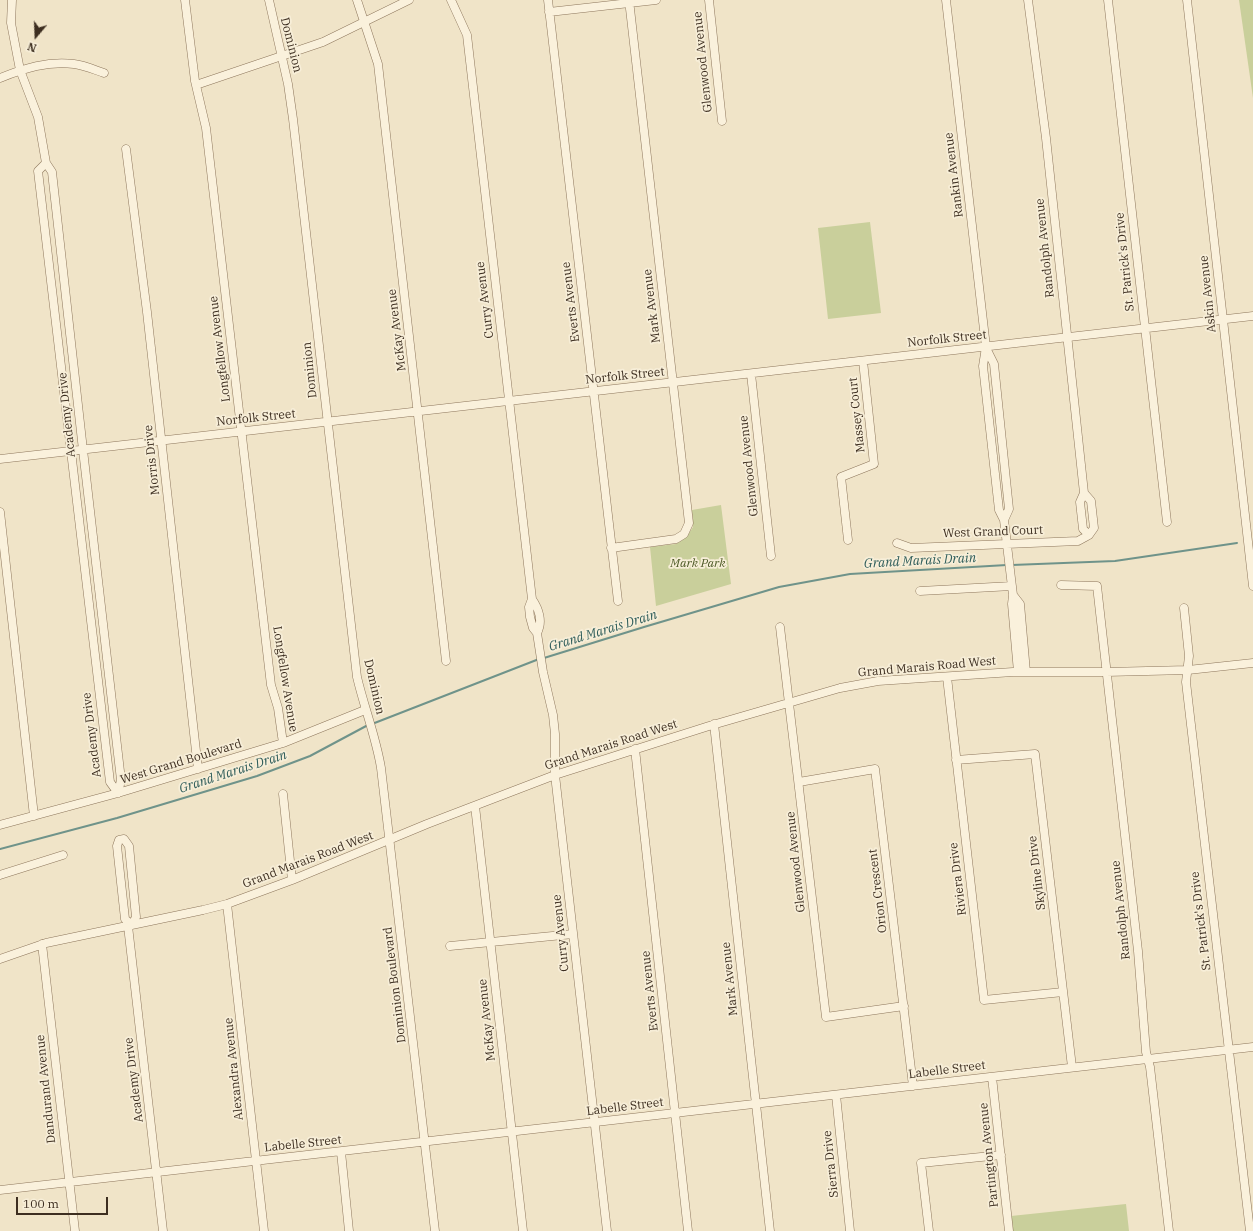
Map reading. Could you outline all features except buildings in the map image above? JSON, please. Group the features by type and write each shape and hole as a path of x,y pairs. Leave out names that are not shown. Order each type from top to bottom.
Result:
{"street":[{"name":"Academy Drive","path":"12,0 11,23 20,70 38,117 46,163 52,172 82,450 121,780 118,793"},
{"name":"Longfellow Avenue","path":"185,0 196,85 206,128 271,685 278,708 282,744"},
{"name":"Dominion","path":"269,0 288,84 293,118 357,677 374,738"},
{"name":"McKay Avenue","path":"357,0 378,64 446,661"},
{"path":"196,85 323,42 409,0"},
{"name":"Curry Avenue","path":"451,0 467,35 532,599 529,607 530,617 533,628 538,633 543,672 547,684 555,734 555,775 607,1231"},
{"name":"Everts Avenue","path":"548,0 618,601"},
{"path":"549,12 656,0"},
{"name":"Glenwood Avenue","path":"708,0 722,121"},
{"name":"Rankin Avenue","path":"946,0 986,347 983,366 999,510 1004,520 1013,595 1020,604 1022,672"},
{"name":"Randolph Avenue","path":"1028,0 1046,138 1084,493 1091,501 1094,528 1089,535"},
{"name":"St. Patrick's Drive","path":"1108,0 1167,522"},
{"name":"Askin Avenue","path":"1187,0 1223,320 1250,538 1253,586"},
{"name":"Mark Avenue","path":"611,548 676,539 684,534 689,523 629,2"},
{"path":"0,78 29,67 51,63 75,64 104,73"},
{"name":"Morris Drive","path":"126,149 198,769"},
{"name":"Academy Drive","path":"46,163 38,170 110,782 118,793"},
{"name":"Norfolk Street","path":"0,459 1253,316"},
{"name":"Massey Court","path":"848,540 841,477 874,464 863,361"},
{"name":"Glenwood Avenue","path":"751,374 771,556"},
{"path":"0,512 34,816"},
{"name":"West Grand Court","path":"897,543 911,548 1008,546 1078,541 1089,535"},
{"path":"920,591 1012,582"},
{"name":"Randolph Avenue","path":"1061,586 1097,586 1138,951 1146,1052 1150,1068 1169,1231"},
{"name":"St. Patrick's Drive","path":"1184,608 1190,656 1186,682 1250,1231"},
{"name":"Glenwood Avenue","path":"780,626 826,1017 904,1006"},
{"name":"Grand Marais Road West","path":"0,959 42,944 227,904 292,880 555,775 714,724 840,688 878,682 1022,672 1188,670 1253,663"},
{"name":"Riviera Drive","path":"947,677 984,1000 1062,992"},
{"name":"West Grand Boulevard","path":"0,825 118,793 282,744 365,710"},
{"name":"Mark Avenue","path":"714,724 770,1231"},
{"name":"Dominion Boulevard","path":"374,738 380,760 390,840 435,1231"},
{"name":"Everts Avenue","path":"635,749 688,1231"},
{"name":"Skyline Drive","path":"956,760 1035,754 1072,1067"},
{"name":"Orion Crescent","path":"799,782 875,769 913,1086"},
{"path":"283,794 292,880"},
{"name":"McKay Avenue","path":"475,806 523,1231"},
{"name":"Academy Drive","path":"130,926 136,917 129,846 124,840 119,840 117,846 125,919 130,926 163,1231"},
{"path":"0,875 63,855"},
{"name":"Alexandra Avenue","path":"227,904 264,1231"},
{"path":"450,946 573,934"},
{"name":"Dandurand Avenue","path":"42,944 74,1231"},
{"name":"Labelle Street","path":"0,1190 1253,1047"},
{"name":"Partington Avenue","path":"992,1077 1009,1231"},
{"name":"Sierra Drive","path":"836,1095 850,1231"},
{"path":"341,1152 349,1231"},
{"path":"929,1231 921,1163 1001,1155"}],"green space":[{"path":"1239,0 1253,0 1253,98"},
{"path":"870,222 881,313 828,319 818,228"},
{"name":"Mark Park","path":"721,505 731,584 656,606 650,547 676,544 687,536 693,527 692,510"},
{"path":"1126,1204 1129,1231 1013,1231 1011,1216"}],"waterway":[{"name":"Grand Marais Drain","path":"1012,565 1115,561 1237,543"},
{"name":"Grand Marais Drain","path":"544,658 779,587 850,574 1007,565"},
{"name":"Grand Marais Drain","path":"372,724 539,659"},
{"name":"Grand Marais Drain","path":"0,849 117,818 257,776 310,756 368,725"}]}
